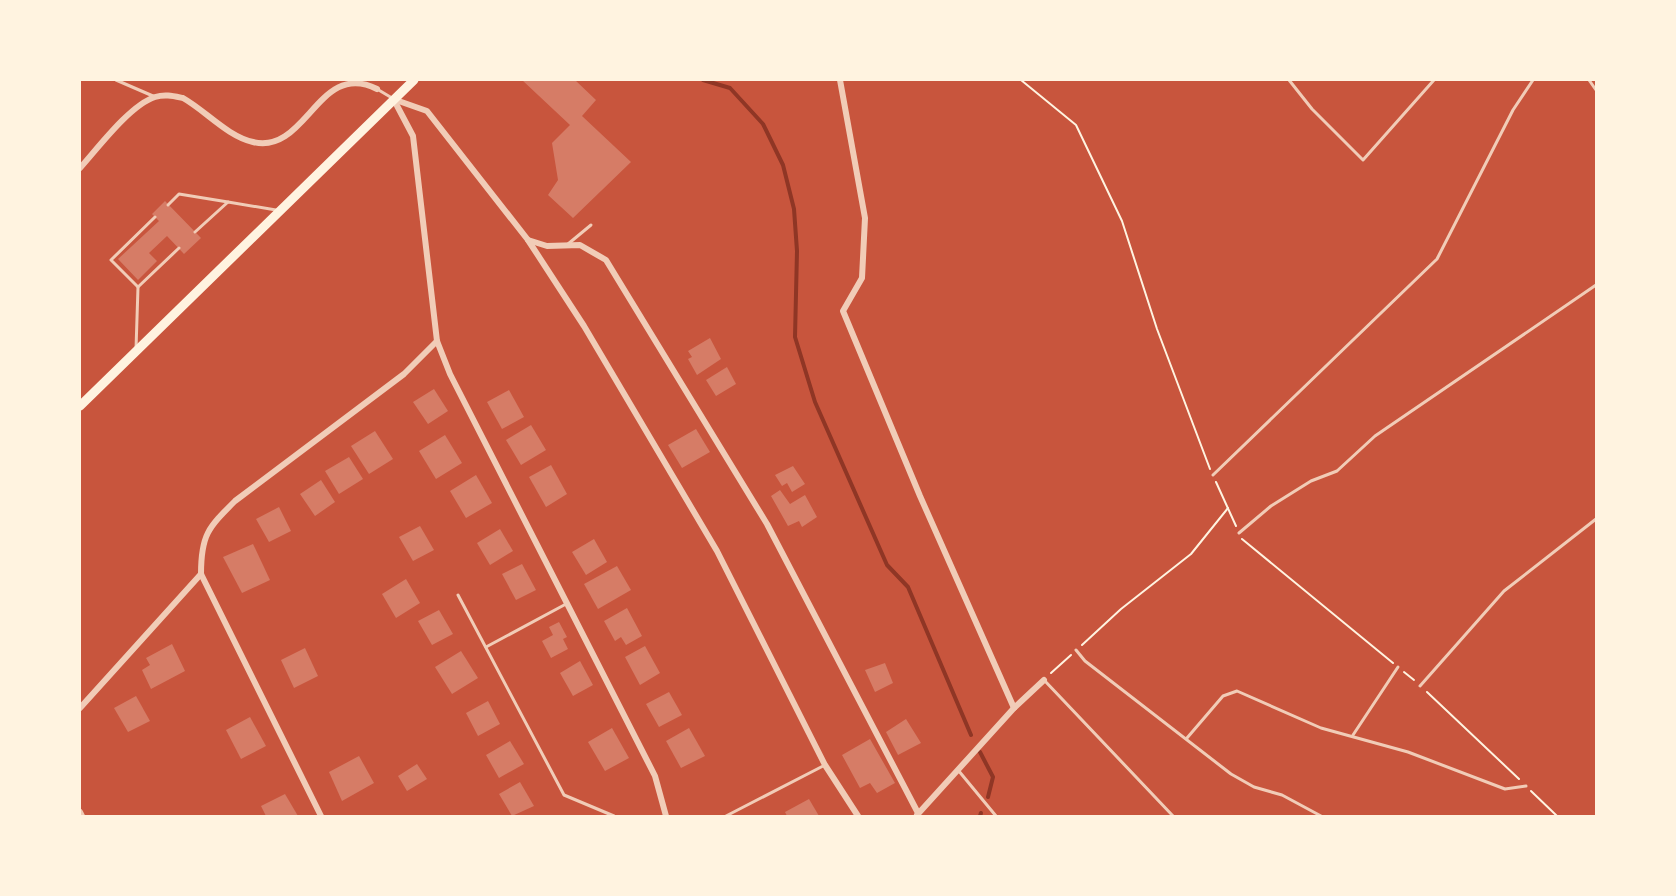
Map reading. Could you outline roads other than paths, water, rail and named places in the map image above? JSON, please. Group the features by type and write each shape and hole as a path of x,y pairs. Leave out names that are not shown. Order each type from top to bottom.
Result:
{"highway":[{"path":"80,406 414,80"}],"street":[{"path":"840,80 865,218 862,278 843,311 915,485 1014,708"},
{"path":"80,168 138,106 155,97 172,95 183,98 244,139 264,143 289,134 324,99 342,85 361,82 377,90"},
{"path":"393,99 427,111 528,240 647,430 717,551 825,765 858,816"},
{"path":"393,99 413,136 437,341 450,374 655,776 666,816"},
{"path":"528,240 547,246 580,245 606,260 767,524 917,815 1014,708 1044,680"},
{"path":"321,816 201,574 201,548 211,525 235,501 404,374 437,341"},
{"path":"80,708 201,574"},
{"path":"80,812 82,816"}],"lane":[{"path":"116,80 155,97"},
{"path":"1289,80 1312,109 1361,160 1434,80"},
{"path":"1213,475 1437,259 1513,110 1533,80"},
{"path":"1589,80 1596,90"},
{"path":"377,90 393,99"},
{"path":"488,190 494,184"},
{"path":"168,205 179,194 281,210"},
{"path":"195,232 228,202"},
{"path":"138,287 111,260 155,218"},
{"path":"567,245 591,225"},
{"path":"136,351 138,287 179,248"},
{"path":"1239,533 1271,506 1311,481 1337,471 1375,436 1596,285"},
{"path":"1420,686 1504,591 1596,519"},
{"path":"458,595 564,795 614,816"},
{"path":"486,647 566,604"},
{"path":"1076,650 1085,661 1232,774 1254,787 1282,795 1321,816"},
{"path":"1353,735 1398,667"},
{"path":"1044,680 1173,816"},
{"path":"1186,738 1223,696 1234,692 1254,696 1321,728 1408,752 1505,789 1526,786"},
{"path":"726,816 825,765"},
{"path":"958,770 996,816"}],"waterway":[{"path":"703,80 730,88 763,124 783,165 794,209 797,251 795,337 815,402 887,565 908,587 971,735"},
{"path":"980,752 993,777 988,797"}]}
